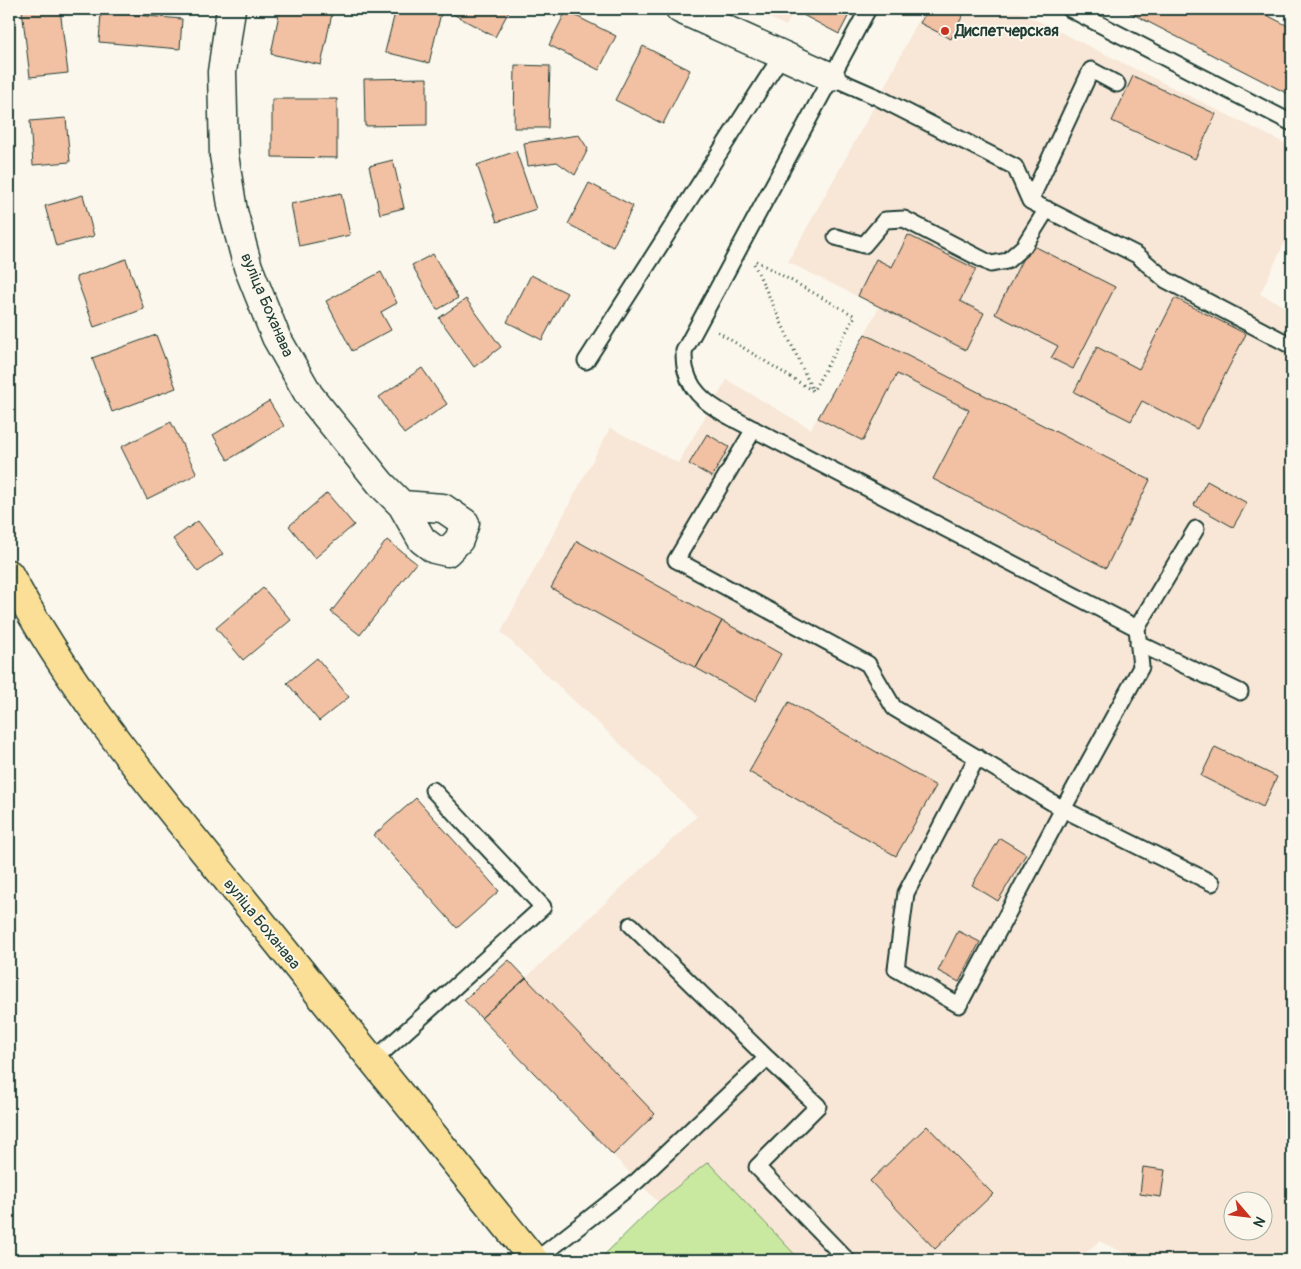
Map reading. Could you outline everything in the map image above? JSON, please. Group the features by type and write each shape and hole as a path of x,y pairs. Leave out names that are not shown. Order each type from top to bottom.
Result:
{"main road":[{"name":"вуліца Боханава","path":"9,574 24,603 72,678 141,774 535,1260"}],"street":[{"name":"вуліца Боханава","path":"231,9 222,72 224,155 233,211 248,267 276,337 309,395 381,484 402,505"},
{"path":"680,9 831,77"}],"lane":[{"path":"868,9 684,351 686,372 697,392 712,406 1138,635 1240,692"},
{"path":"1070,9 1292,123"},
{"path":"586,361 782,55"},
{"path":"1030,201 1091,70 1117,84"},
{"path":"831,77 879,98 1015,167 1030,201 1137,255 1166,280 1292,346"},
{"path":"836,237 864,245 885,220 904,219 991,264 1007,261 1024,246 1047,209"},
{"path":"754,429 676,560 868,664 894,708 1063,809 1212,883"},
{"path":"977,758 906,894 896,969 959,1005 1141,667 1138,635 1196,529"},
{"path":"373,1061 543,907 433,790"},
{"path":"631,925 766,1058 818,1106 757,1167 847,1260"},
{"path":"535,1260 637,1181 766,1058"}],"path":[{"path":"751,258 855,316 813,391 759,276 751,258"},
{"path":"711,328 813,391"}],"shaded area":[{"path":"752,9 795,9 786,26"},
{"path":"924,9 1014,9 1292,147 1292,227 1260,294 1292,310 1292,1260 1140,1260 1099,1241 1078,1260 800,1260 708,1162 658,1202 481,1018 526,978 697,816 501,632 610,428 678,463 727,380 811,429 879,307 788,262 879,98"}],"green space":[{"path":"708,1162 800,1260 599,1260 658,1202"}],"building":[{"path":"60,9 68,73 30,77 22,10"},
{"path":"280,9 333,9 321,65 271,54"},
{"path":"396,9 442,9 429,63 385,52"},
{"path":"456,9 510,9 495,37 453,14"},
{"path":"806,9 852,9 839,34 803,15"},
{"name":"Диспетчерская","path":"928,9 966,9 951,39 920,23"},
{"path":"1123,9 1255,9 1292,28 1292,96"},
{"path":"566,11 616,36 599,70 549,45"},
{"path":"101,12 182,19 180,49 99,42"},
{"path":"643,46 690,70 663,124 615,100"},
{"path":"515,65 550,66 548,128 514,128"},
{"path":"1133,76 1216,114 1195,159 1112,121"},
{"path":"427,78 427,125 365,126 364,79"},
{"path":"272,99 337,99 337,158 272,157"},
{"path":"66,118 70,162 33,165 30,121"},
{"path":"579,135 588,149 575,175 557,162 528,166 524,143"},
{"path":"516,151 536,209 497,222 477,165"},
{"path":"393,160 404,208 380,214 369,166"},
{"path":"589,183 633,206 613,247 568,224"},
{"path":"341,193 350,235 299,246 291,204"},
{"path":"83,195 94,236 56,246 45,206"},
{"path":"908,235 976,269 960,301 984,313 966,350 858,296 876,259 892,267"},
{"path":"1030,244 1115,287 1073,369 1051,358 1058,346 995,314"},
{"path":"433,254 458,298 437,310 412,265"},
{"path":"126,259 144,309 94,327 76,277"},
{"path":"381,272 397,303 381,312 391,330 352,351 326,301"},
{"path":"531,275 567,293 542,340 507,322"},
{"path":"1175,298 1246,334 1197,429 1142,401 1131,421 1074,392 1097,347 1139,369"},
{"path":"466,299 501,347 474,367 439,318"},
{"path":"865,334 1150,480 1106,568 933,479 969,410 897,374 863,441 818,418"},
{"path":"156,335 176,388 112,412 92,358"},
{"path":"422,368 447,404 404,434 379,397"},
{"path":"269,401 284,426 228,460 213,435"},
{"path":"171,422 197,474 147,499 121,447"},
{"path":"707,434 729,447 712,477 689,464"},
{"path":"1207,481 1247,503 1233,527 1194,505"},
{"path":"327,493 354,525 315,558 289,526"},
{"path":"198,521 223,554 198,572 173,539"},
{"path":"387,540 416,563 360,635 331,612"},
{"path":"577,541 722,621 696,668 551,588"},
{"path":"263,588 291,620 243,660 216,628"},
{"path":"722,621 781,654 755,701 696,668"},
{"path":"317,658 349,697 319,721 287,683"},
{"path":"789,702 936,786 896,856 749,772"},
{"path":"1215,747 1277,777 1263,807 1201,776"},
{"path":"416,798 499,891 457,928 374,835"},
{"path":"1000,838 1026,854 998,901 972,885"},
{"path":"958,931 980,942 959,982 938,971"},
{"path":"509,960 526,978 481,1018 464,1000"},
{"path":"526,978 655,1114 613,1155 481,1018"},
{"path":"927,1126 993,1194 935,1249 870,1181"},
{"path":"1143,1167 1165,1170 1161,1197 1140,1194"}],"place":[{"name":"Диспетчерская","path":"945,31"}]}
